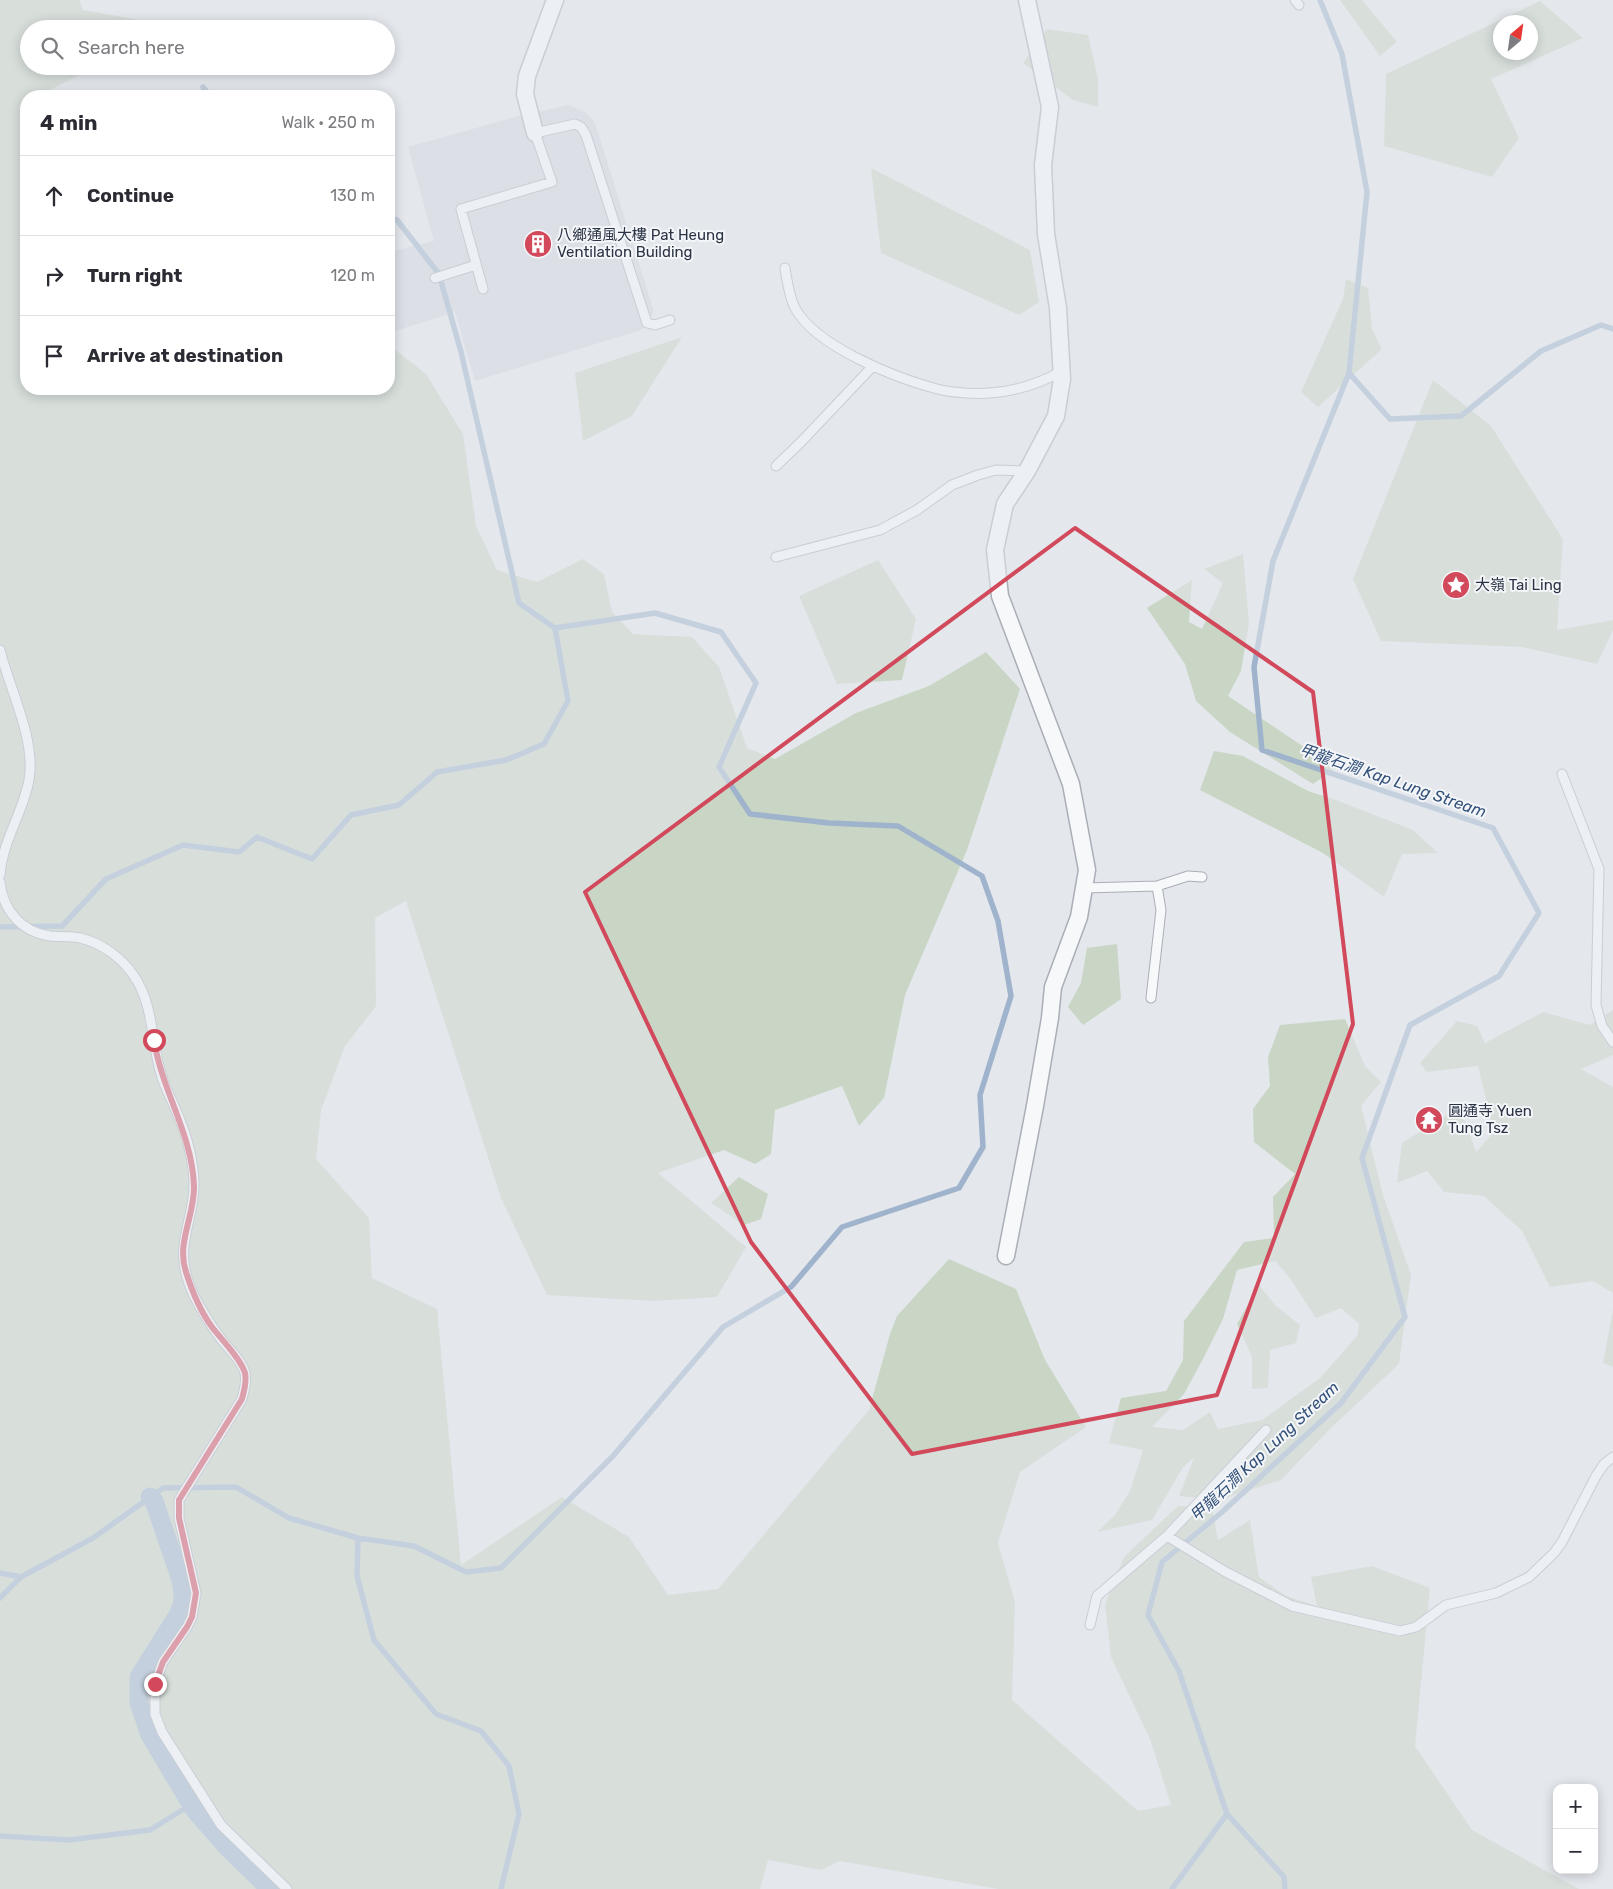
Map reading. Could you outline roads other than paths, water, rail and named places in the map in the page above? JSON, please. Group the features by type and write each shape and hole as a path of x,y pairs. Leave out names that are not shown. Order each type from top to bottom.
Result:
{"street":[{"path":"535,133 525,94 527,76 555,0"},
{"path":"1006,1256 1040,1077 1053,987 1079,917 1088,870 1071,784 1000,596 995,550 1005,504 1027,471 1056,416 1062,371 1058,308 1046,234 1043,165 1050,107 1027,0"}],"lane":[{"path":"483,289 461,209 552,182 535,133 575,124 581,127 586,136 647,323 655,325 670,320"},
{"path":"435,278 476,265"},
{"path":"785,268 790,295 796,309 808,325 826,340 873,366 892,374 940,390 989,394 1021,389 1041,382 1062,371"},
{"path":"776,466 873,366"},
{"path":"776,556 880,530 917,510 952,485 978,475 996,470 1027,471"},
{"path":"0,650 24,727 31,762 26,791 10,833 0,874"},
{"path":"1562,774 1599,869 1596,1005 1602,1026 1613,1042"},
{"path":"1084,888 1156,886 1188,876 1202,877"},
{"path":"0,882 7,907 23,926 40,934 78,937 105,948 124,963 135,977 149,1010 161,1074 184,1133 192,1162 194,1188 182,1250 185,1270 199,1305 245,1372 246,1383 242,1399 179,1500 179,1518 196,1593 192,1617 163,1662 155,1684 155,1714 162,1732 221,1825 287,1889"},
{"path":"1151,998 1160,910 1156,886"},
{"path":"1090,1624 1097,1596 1166,1536 1266,1430"},
{"path":"1166,1536 1224,1571 1292,1606 1400,1631 1416,1627 1446,1605 1496,1593 1529,1577 1554,1554 1596,1476 1604,1464 1613,1457"}],"waterway":[{"path":"1320,0 1342,54 1367,192 1349,373 1390,419 1461,416 1541,351 1601,325 1613,329"},
{"path":"0,927 62,926 106,879 183,845 239,852 257,837 312,859 351,815 399,805 437,772 506,760 544,744 568,701 555,628 519,603 461,352 439,274 395,219"},
{"name":"甲龍石澗 Kap Lung Stream","path":"1172,1889 1227,1814 1179,1671 1148,1615 1162,1562 1221,1513 1341,1403 1405,1317 1362,1158 1410,1025 1499,976 1539,913 1493,828 1262,750 1254,667 1273,561 1349,373"},
{"path":"0,1598 21,1577 93,1538 163,1488 236,1487 289,1518 358,1538 414,1546 466,1572 501,1568 613,1456 723,1327 791,1287 842,1227 959,1188 983,1147 980,1095 1011,996 998,921 982,876 898,826 829,823 750,814 719,767 756,683 721,632 655,613 555,628"},
{"path":"150,1497 154,1501 181,1580 183,1603 178,1615 139,1677 139,1703 150,1735 194,1809 228,1848 270,1889"},
{"path":"358,1538 357,1576 374,1640 436,1714 481,1731 509,1766 519,1814 501,1889"},
{"path":"0,1573 21,1577"},
{"path":"0,1836 69,1840 150,1830 192,1804"},
{"path":"1227,1814 1284,1877 1285,1889"}],"place":[{"name":"八鄉通風大樓 Pat Heung Ventilation Building","path":"538,244"},
{"name":"大嶺 Tai Ling","path":"1456,585"},
{"name":"圓通寺 Yuen Tung Tsz","path":"1429,1120"}]}
